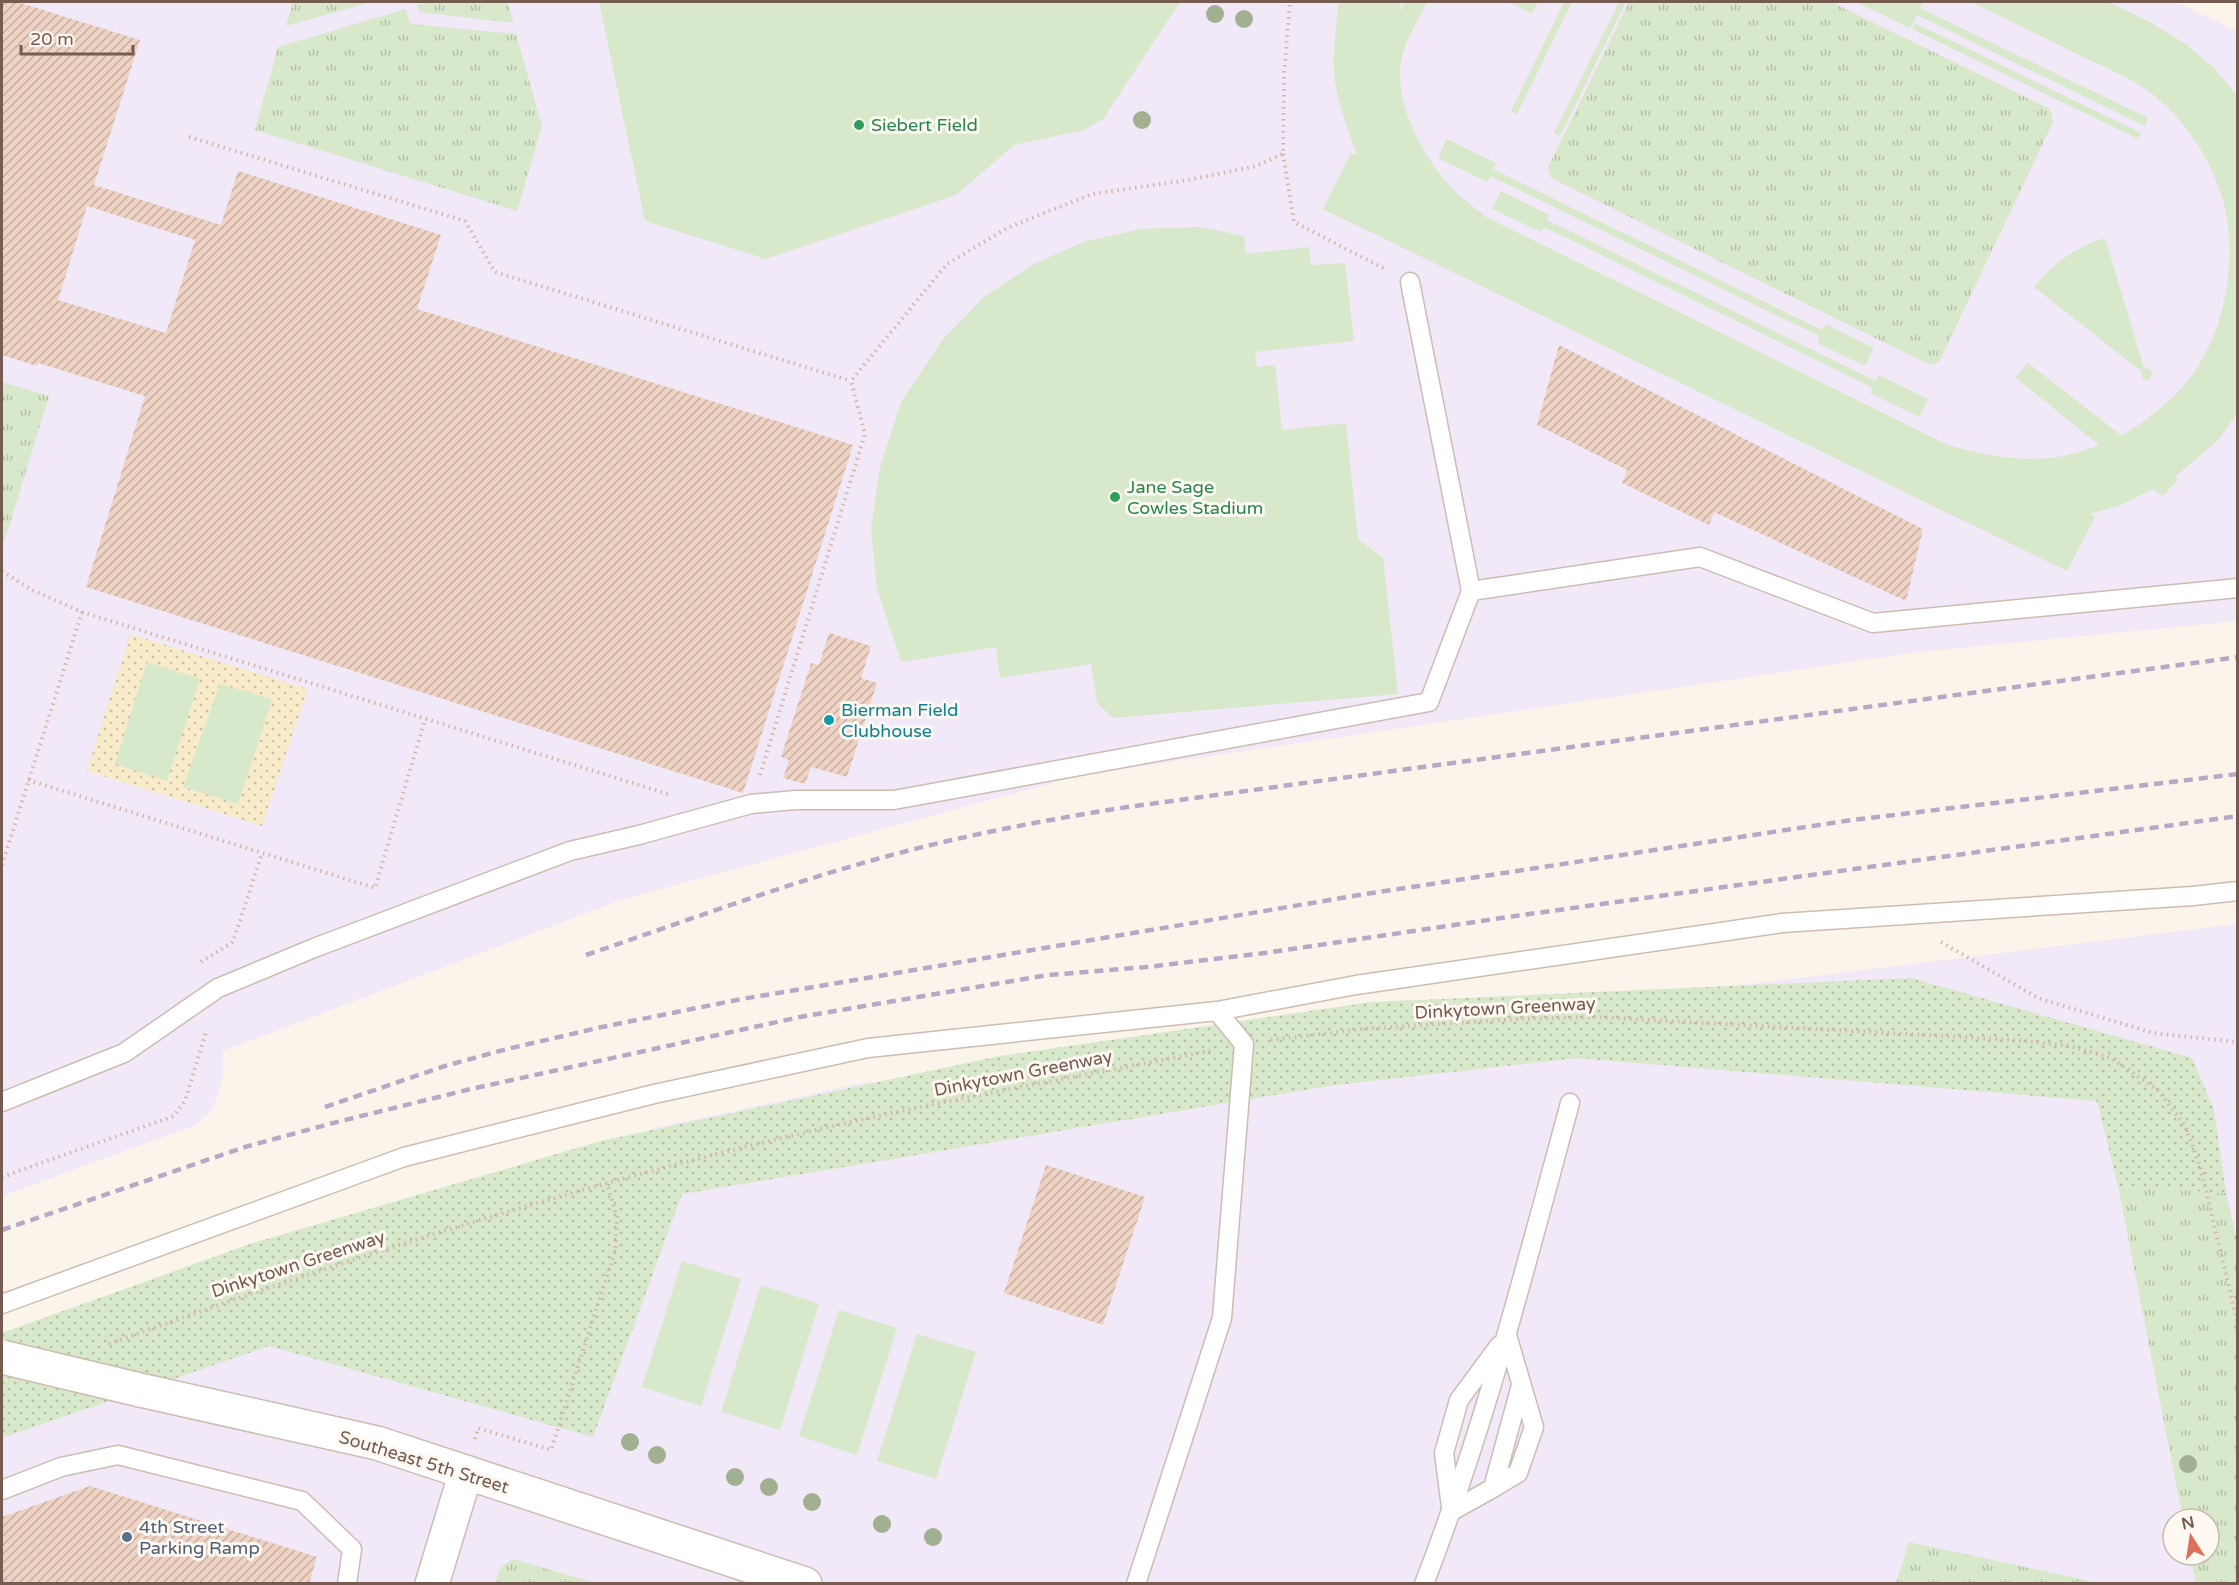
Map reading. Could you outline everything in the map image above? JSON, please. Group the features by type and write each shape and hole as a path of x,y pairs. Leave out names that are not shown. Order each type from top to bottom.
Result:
{"street":[{"name":"Southeast 5th Street","path":"2,1357 377,1443 535,1497 805,1584"},
{"path":"432,1584 466,1472"}],"lane":[{"path":"2,1102 124,1053 218,988 314,948 570,851 639,835 751,804 796,800 894,800 1429,702 1471,591 1410,282"},
{"path":"1471,591 1700,557 1873,623 2238,588"},
{"path":"2,1304 404,1156 654,1094 868,1048 1217,1011 1356,985 1770,925 2238,891"},
{"path":"1136,1584 1222,1318 1244,1044 1217,1011"},
{"path":"1424,1584 1452,1511 1507,1335 1570,1103"},
{"path":"1452,1511 1493,1488 1521,1383 1507,1335"},
{"path":"1452,1511 1444,1453 1459,1400 1507,1335"},
{"path":"2,1490 61,1467 118,1455 302,1501 352,1549 347,1584"}],"path":[{"path":"1290,2 1284,75 1283,154 1294,222 1410,282"},
{"path":"189,136 465,221 495,272 851,381"},
{"path":"851,381 947,264 1007,228 1092,195 1188,180 1256,166 1283,154"},
{"path":"751,804 865,434 851,381"},
{"path":"2,571 30,589 82,612 679,797"},
{"path":"2,865 82,612"},
{"path":"28,780 375,888 425,720"},
{"path":"233,942 262,853"},
{"path":"1896,916 2038,998 2153,1033 2238,1042"},
{"name":"Dinkytown Greenway","path":"100,1348 243,1295 437,1233 607,1183 892,1113 1244,1044 1362,1029 1518,1018 1596,1017 2005,1039 2070,1046 2111,1058 2159,1091 2185,1126 2200,1166 2238,1325"},
{"path":"2,1177 174,1116 185,1101 206,1032"},
{"path":"478,1428 551,1450 615,1251 617,1216 607,1183"}],"shaded area":[{"path":"2,2 2176,2 2237,31 2237,621 1919,652 1082,775 621,900 223,1051 223,1076 214,1108 196,1125 2,1196"},
{"path":"2237,924 2237,1583 2,1583 2,1438 627,1221 651,1129 858,1084 1580,1005"}],"green space":[{"path":"293,2 371,2 286,26"},
{"path":"430,2 507,2 514,23 420,12 417,5"},
{"name":"Siebert Field","path":"599,2 1180,2 1103,119 1084,130 1014,145 956,195 766,259 645,221"},
{"path":"1339,2 1401,2 1399,13 1405,2 1427,2 1403,53 1400,79 1402,97 1425,153 1461,197 1486,217 1946,444 2003,457 2042,459 2080,452 2099,445 2015,377 2028,363 2122,436 2171,399 2198,366 2210,345 2218,322 2229,274 2228,226 2220,190 2202,151 2177,117 2158,98 2127,78 1971,2 2109,2 2150,22 2187,45 2214,68 2237,95 2237,414 2218,440 2175,477 2178,479 2163,496 2153,489 2121,505 2090,514 2095,517 2067,571 1323,209 1351,153 1357,155 1342,110 1334,74"},
{"path":"1509,2 1538,2 1532,14"},
{"path":"1564,2 1572,2 1517,114 1511,111"},
{"path":"1619,2 1626,2 1560,136 1554,133"},
{"path":"1629,2 1831,2 2050,109 2053,122 1939,362 1930,365 1551,178 1548,167"},
{"path":"1856,2 1923,2 1920,8 2148,118 2145,126 1917,15 1910,28"},
{"path":"406,9 410,24 516,34 542,126 517,211 255,130 278,47"},
{"path":"1915,23 2141,133 2138,139 1912,29"},
{"path":"1447,139 1496,163 1493,169 1822,330 1826,324 1874,348 1865,366 1817,343 1819,336 1490,176 1487,182 1438,158"},
{"path":"1501,191 1549,215 1547,220 1876,381 1879,375 1928,399 1919,417 1870,393 1873,388 1544,227 1541,232 1492,209"},
{"name":"Jane Sage Cowles Stadium","path":"1201,227 1244,236 1246,254 1309,247 1311,265 1345,263 1354,341 1255,352 1257,367 1275,365 1282,430 1346,423 1358,539 1383,558 1398,694 1113,718 1097,703 1091,664 1000,678 996,647 901,662 877,589 871,528 880,467 901,402 943,339 985,296 1034,264 1083,242 1141,229"},
{"path":"2105,238 2144,368 2151,370 2152,373 2149,380 2143,379 2141,371 2034,287 2049,270 2066,257 2084,246"},
{"path":"2,382 49,396 2,549"},
{"path":"147,662 200,679 167,781 115,764"},
{"path":"220,684 272,699 238,804 183,787"},
{"path":"1911,978 2192,1058 2214,1110 2226,1193 2118,1186 2097,1101 1577,1058 1335,1085 682,1194 593,1437 269,1346 2,1438 2,1333 250,1244 601,1141 1000,1056 1372,1002"},
{"path":"2118,1186 2226,1193 2238,1244 2237,1583 2196,1583 2193,1567 2221,1567 2221,1507 2181,1507"},
{"path":"682,1261 741,1279 701,1406 642,1387"},
{"path":"761,1285 819,1304 780,1430 721,1412"},
{"path":"839,1310 897,1328 857,1455 799,1436"},
{"path":"917,1334 976,1352 936,1479 877,1461"},
{"path":"1909,1542 2099,1583 1896,1583"},
{"path":"513,1559 595,1583 495,1583 501,1567"}],"sand":[{"path":"130,634 308,689 262,826 87,771"}],"building":[{"path":"2,2 17,2 140,40 94,185 221,225 238,171 441,235 417,309 853,445 743,793 86,587 145,396 38,363 37,366 2,355","holes":["87,206 195,240 166,333 58,300"]},
{"path":"1559,345 1923,529 1906,601 1714,512 1709,525 1622,483 1627,470 1537,425"},
{"name":"Bierman Field Clubhouse","path":"829,633 871,646 861,678 877,683 847,777 811,767 805,784 783,778 789,760 781,757 811,663 819,665"},
{"path":"1046,1165 1145,1197 1103,1325 1004,1293"},
{"name":"4th Street Parking Ramp","path":"90,1486 317,1557 309,1584 2,1584 2,1517"}],"railway":[{"path":"586,955 745,900 866,862 962,838 1044,821 1127,807 2238,657"},
{"path":"325,1107 445,1066 507,1049 742,999 1359,895 1852,820 2238,774"},
{"path":"2,1230 245,1147 333,1123 471,1089 800,1017 1048,975 1147,967 1265,953 2238,816"}],"place":[{"name":"Siebert Field","path":"859,125"},
{"name":"Jane Sage Cowles Stadium","path":"1115,497"},
{"name":"Bierman Field Clubhouse","path":"829,720"},
{"name":"4th Street Parking Ramp","path":"127,1537"}]}
